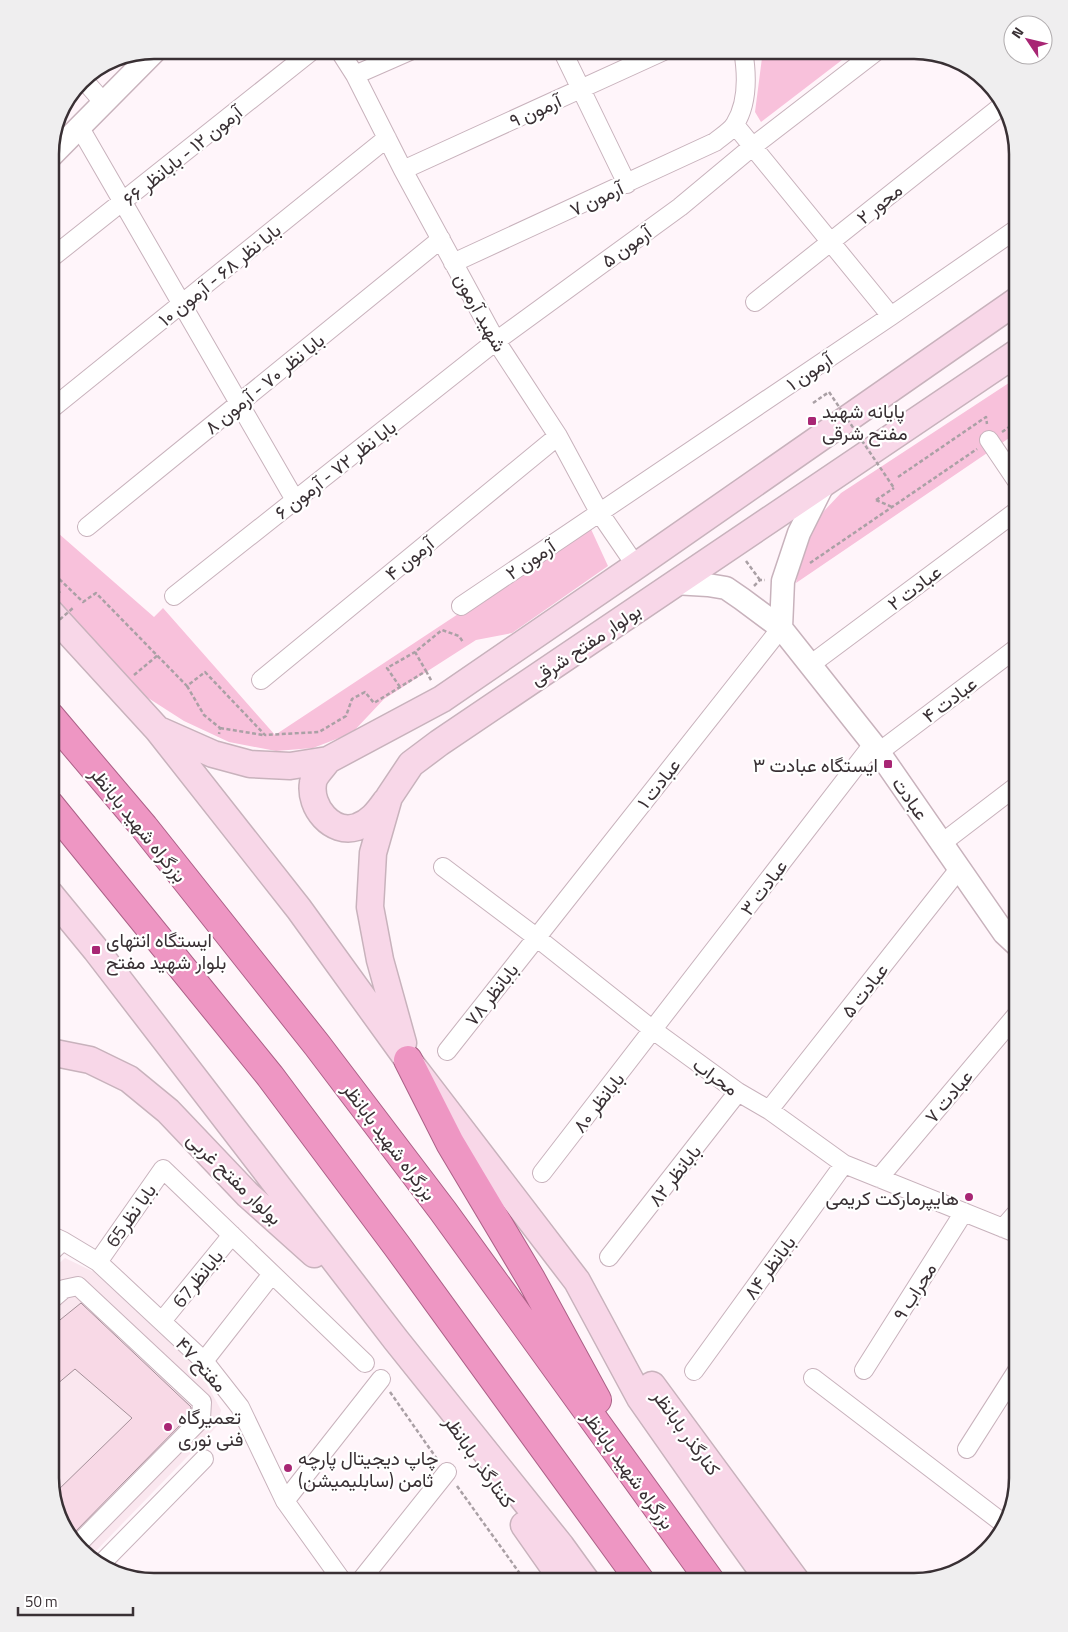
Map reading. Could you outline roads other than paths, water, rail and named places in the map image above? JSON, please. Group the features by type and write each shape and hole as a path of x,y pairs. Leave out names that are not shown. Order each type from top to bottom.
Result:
{"highway":[{"name":"بزرگراه شهید بابانظر","path":"59,727 144,827 317,1045 443,1211 704,1573"},
{"path":"59,816 270,1076 397,1246 634,1573"},
{"path":"408,1060 450,1143 531,1279 657,1508"}],"main road":[{"name":"بولوار مفتح شرقی","path":"158,730 213,754 250,764 290,766 328,760 442,699 1009,306"},
{"name":"بولوار مفتح شرقی","path":"408,1060 380,960 370,907 373,853 389,797 411,764 674,583 1009,360"},
{"path":"60,603 118,688 158,730 299,909 408,1060 577,1281 640,1398 763,1573"},
{"path":"328,760 313,781 313,798 323,816 338,827 356,828 372,819 389,797"},
{"path":"59,905 96,950 396,1340 580,1573"},
{"name":"بولوار مفتح غربی","path":"59,1054 90,1060 129,1078 168,1111 248,1195 307,1246 396,1340"},
{"name":"کنارگذر بابانظر","path":"577,1281 790,1573"},
{"name":"کنتارگذر بابانظر","path":"396,1340 552,1573"}],"street":[{"path":"59,149 147,59"},
{"name":"آرمون ۱۲ - بابانظر ۶۶","path":"59,253 302,59"},
{"name":"شهید آرمون","path":"345,59 355,74 403,170 496,341 558,436 599,512 636,566"},
{"path":"355,74 391,59"},
{"path":"566,59 627,184"},
{"name":"آرمون ۹","path":"403,170 646,59"},
{"path":"745,59 744,104 735,125 891,316"},
{"name":"آرمون ۵","path":"496,341 680,206 752,146 866,59"},
{"path":"88,85 104,103"},
{"name":"محور ۲","path":"755,302 998,109"},
{"name":"آرمون ۷","path":"453,263 715,142 735,125"},
{"path":"80,128 295,500"},
{"name":"بابا نظر ۶۸ - آرمون ۱۰","path":"59,403 387,138"},
{"name":"آرمون ۱","path":"599,512 891,316 1009,234"},
{"name":"بابا نظر ۷۰ - آرمون ۸","path":"87,527 441,239"},
{"name":"بابا نظر ۷۲ - آرمون ۶","path":"174,596 496,341"},
{"name":"آرمون ۴","path":"260,680 558,436"},
{"path":"989,440 1009,470"},
{"path":"781,628 784,581 799,533 824,483"},
{"name":"آرمون ۲","path":"461,606 599,512"},
{"name":"عبادت ۲","path":"810,665 1009,517"},
{"name":"عبادت","path":"674,583 726,588 781,628 876,748 959,869 1009,929"},
{"name":"عبادت ۱","path":"536,937 781,628"},
{"name":"عبادت ۴","path":"876,748 1009,653"},
{"name":"عبادت ۳","path":"654,1030 876,748"},
{"path":"942,843 1009,792"},
{"name":"محراب","path":"443,867 654,1030 738,1092 768,1110 844,1164 1009,1231"},
{"name":"عبادت ۵","path":"768,1110 959,869"},
{"name":"بابانظر ۷۸","path":"447,1051 536,937"},
{"name":"عبادت ۷","path":"879,1178 1009,1024"},
{"name":"بابانظر ۸۰","path":"542,1173 654,1030"},
{"name":"بابانظر ۸۲","path":"609,1257 738,1092"},
{"name":"بابانظر ۸۴","path":"694,1371 844,1164"},
{"name":"بابا نظر65","path":"98,1262 163,1169 232,1235"},
{"name":"محراب ۹","path":"864,1370 964,1212"},
{"path":"232,1235 365,1363"},
{"name":"بابانظر67","path":"162,1321 232,1235"},
{"name":"مفتح ۴۷","path":"59,1245 98,1262 204,1361 240,1407 285,1501 337,1573"},
{"path":"204,1361 272,1274"},
{"path":"59,1293 64,1289 78,1286 202,1402 201,1420 82,1540"},
{"path":"813,1378 999,1521"},
{"path":"285,1501 381,1379"},
{"path":"967,1449 1009,1383"},
{"path":"105,1559 204,1460"},
{"path":"367,1573 447,1472"}],"place":[{"name":"پایانه شهید مفتح شرقی","path":"812,421"},
{"name":"ایستگاه عبادت ۳","path":"888,764"},
{"name":"ایستگاه انتهای بلوار شهید مفتح","path":"96,950"},
{"name":"هایپرمارکت کریمی","path":"969,1197"},
{"name":"تعمیرگاه فنی نوری","path":"168,1427"},
{"name":"چاپ دیجیتال پارچه ثامن (سابلیمیشن)","path":"288,1468"}]}
